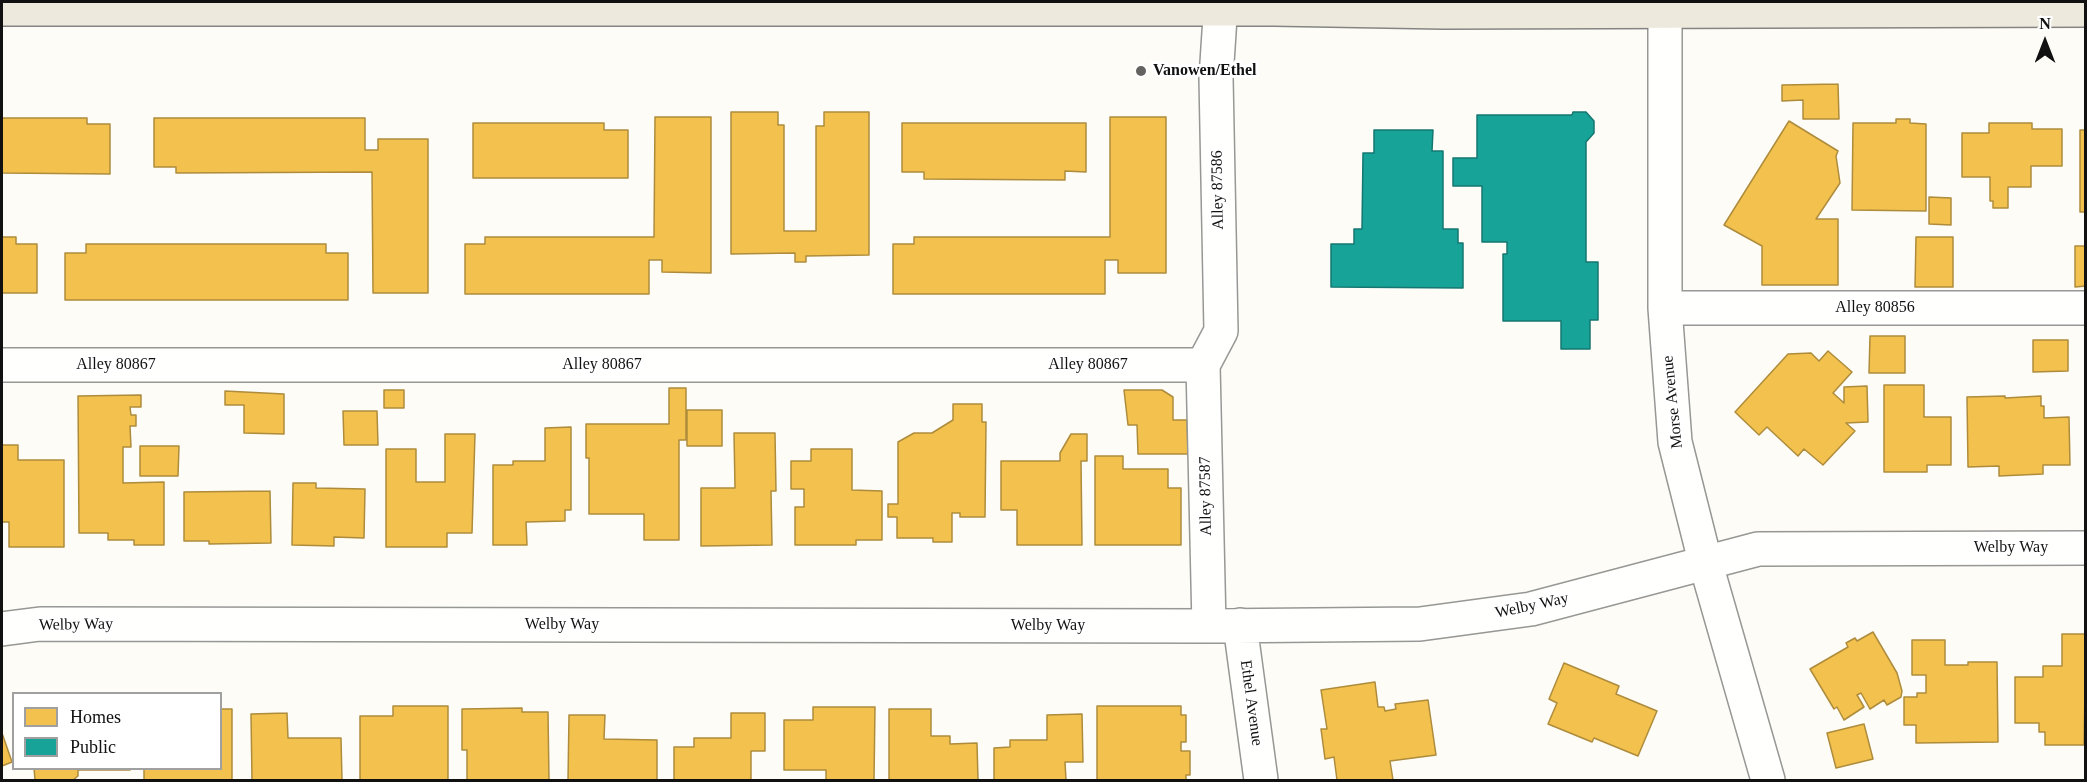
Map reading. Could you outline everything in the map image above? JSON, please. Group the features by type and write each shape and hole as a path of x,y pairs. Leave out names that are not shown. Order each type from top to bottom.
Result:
{"main road":[{"path":"2,9 1220,6 1665,11 2085,10"}],"street":[{"name":"Alley 87586","path":"1203,365 1221,331 1216,78 1220,6"},
{"name":"Morse Avenue","path":"1665,11 1665,308 1675,442 1705,561 1768,780"},
{"name":"Alley 80856","path":"1665,308 2085,308"},
{"name":"Alley 80867","path":"2,365 1203,365"},
{"name":"Alley 87587","path":"1203,365 1224,626"},
{"name":"Welby Way","path":"2,629 40,624 1224,626 1420,624 1531,609 1705,561 1758,549 2085,548"},
{"name":"Ethel Avenue","path":"1224,626 1261,780"}],"building: Homes":[{"path":"1838,84 1839,119 1803,119 1803,100 1782,101 1782,85"},
{"path":"731,112 778,112 778,125 784,125 784,231 816,231 816,126 824,126 824,112 869,112 869,255 806,256 806,262 795,262 795,253 731,254"},
{"path":"655,117 711,117 711,273 662,272 662,260 649,260 649,294 465,294 465,244 485,244 485,237 654,237"},
{"path":"1110,117 1166,117 1166,273 1118,273 1118,260 1105,260 1105,294 893,294 893,244 914,244 914,237 1110,237"},
{"path":"2,118 87,118 87,124 110,124 110,174 2,173"},
{"path":"154,118 365,118 365,150 378,150 378,139 428,139 428,293 373,293 372,172 176,173 176,167 154,167"},
{"path":"1896,119 1910,119 1910,123 1926,124 1926,211 1852,210 1853,123 1896,123"},
{"path":"1789,121 1838,151 1836,156 1840,183 1816,219 1838,219 1838,285 1762,285 1762,246 1724,225"},
{"path":"473,123 604,123 604,130 628,130 628,178 473,178"},
{"path":"902,123 1086,123 1086,172 1065,171 1065,180 924,179 924,172 902,172"},
{"path":"1989,123 2032,123 2032,129 2062,129 2062,166 2031,166 2031,187 2008,187 2008,208 1993,208 1993,201 1990,201 1990,177 1962,177 1962,133 1989,133"},
{"path":"2080,130 2086,130 2086,212 2080,212"},
{"path":"1929,197 1951,198 1951,225 1929,224"},
{"path":"2,237 16,237 16,244 37,244 37,293 2,293"},
{"path":"1916,237 1953,237 1953,287 1915,287"},
{"path":"86,244 326,244 326,253 348,253 348,300 65,300 65,253 86,253"},
{"path":"2075,246 2086,246 2086,286 2075,287"},
{"path":"1870,336 1905,336 1905,373 1869,373"},
{"path":"2033,340 2068,340 2068,371 2033,372"},
{"path":"1828,351 1852,372 1833,393 1844,403 1844,387 1867,386 1868,422 1846,423 1855,431 1823,465 1804,449 1798,456 1767,427 1759,435 1735,412 1788,354 1811,353 1819,361"},
{"path":"1884,385 1924,385 1924,417 1951,417 1951,465 1927,465 1927,472 1884,472"},
{"path":"669,388 686,388 686,440 679,440 679,540 644,540 644,514 589,514 589,458 586,458 586,424 669,424"},
{"path":"384,390 404,390 404,408 384,408"},
{"path":"1124,390 1162,390 1173,397 1173,420 1187,420 1188,454 1138,454 1137,425 1128,425"},
{"path":"225,391 284,394 284,434 244,433 244,405 225,405"},
{"path":"141,395 141,407 130,407 131,415 136,415 136,426 130,426 131,447 123,447 123,483 164,482 164,545 134,545 134,540 108,540 108,533 79,533 78,396"},
{"path":"2005,396 2005,398 2041,396 2044,418 2069,417 2070,465 2043,465 2043,474 1999,476 1999,466 1968,467 1967,397"},
{"path":"953,404 982,404 982,422 986,422 985,517 960,517 960,513 952,513 952,542 933,542 933,538 897,538 897,517 888,517 888,504 898,504 898,442 914,433 932,433 953,420"},
{"path":"687,410 722,410 722,446 687,446"},
{"path":"343,411 377,411 378,445 344,445"},
{"path":"571,427 571,510 565,510 565,521 526,522 527,545 493,545 493,465 513,465 513,461 545,461 545,428"},
{"path":"734,433 775,433 776,491 771,491 772,545 701,546 701,488 735,488"},
{"path":"445,434 475,434 472,533 447,533 447,547 386,547 386,449 416,449 416,482 445,482"},
{"path":"1071,434 1087,434 1087,461 1081,461 1082,545 1017,545 1017,510 1001,510 1001,461 1060,461 1060,453"},
{"path":"2,445 18,445 18,460 64,460 64,547 9,547 9,522 2,522"},
{"path":"140,446 179,446 178,476 140,476"},
{"path":"811,449 852,449 852,490 882,491 882,540 856,540 856,545 795,545 795,507 804,507 804,489 791,489 791,461 811,461"},
{"path":"1095,456 1123,456 1123,469 1168,469 1168,488 1181,488 1181,545 1095,545"},
{"path":"293,483 316,483 316,488 365,489 364,538 334,537 334,546 292,545"},
{"path":"270,491 271,543 209,544 209,541 184,541 184,492"},
{"path":"1873,632 1897,673 1902,691 1901,697 1887,705 1884,700 1870,709 1861,693 1857,695 1864,707 1844,720 1837,707 1834,709 1810,669 1848,647 1846,643 1855,638 1857,641"},
{"path":"2062,634 2086,634 2084,745 2045,745 2045,732 2039,732 2039,723 2015,723 2015,677 2043,677 2043,666 2062,666"},
{"path":"1912,640 1945,640 1945,665 1997,662 1998,742 1916,743 1916,725 1904,725 1904,697 1917,697 1917,693 1926,693 1926,675 1912,675"},
{"path":"1564,663 1619,686 1616,694 1657,711 1638,756 1594,738 1592,742 1548,724 1557,703 1549,699"},
{"path":"1375,682 1378,707 1384,707 1385,711 1396,709 1395,704 1428,700 1436,755 1390,761 1393,780 1337,780 1334,757 1325,759 1321,729 1327,729 1321,690"},
{"path":"393,706 448,706 448,780 360,780 360,716 393,716"},
{"path":"1097,706 1181,706 1181,715 1186,715 1186,742 1181,742 1181,751 1190,751 1190,775 1186,775 1186,780 1097,780"},
{"path":"813,707 875,707 874,780 826,780 826,770 784,770 784,720 813,720"},
{"path":"522,708 522,712 548,712 549,780 467,780 467,750 462,750 462,709"},
{"path":"222,709 232,709 232,780 144,780 144,770 222,770"},
{"path":"889,709 931,709 931,736 950,736 950,744 977,743 978,780 889,780"},
{"path":"287,713 288,738 341,738 342,780 252,780 251,714"},
{"path":"731,713 765,713 765,751 751,751 751,780 674,780 674,747 694,747 694,738 731,738"},
{"path":"1082,714 1083,762 1065,762 1066,780 994,780 994,748 1010,747 1010,740 1047,740 1047,715"},
{"path":"569,715 605,715 604,739 657,740 657,780 568,780"},
{"path":"1864,724 1873,759 1836,768 1827,733"},
{"path":"2,733 12,762 2,766"},
{"path":"34,770 78,770 78,776 73,780 35,780"}],"building: Public":[{"path":"1573,112 1586,112 1594,121 1594,133 1586,142 1586,262 1598,262 1598,320 1590,320 1590,349 1561,349 1561,321 1503,321 1503,254 1507,254 1507,242 1482,242 1482,186 1453,186 1453,158 1477,158 1477,115 1572,115"},
{"path":"1374,130 1433,130 1432,151 1443,151 1443,229 1458,229 1458,243 1463,243 1463,288 1331,287 1331,244 1354,244 1354,229 1362,229 1363,153 1374,153"}],"place":[{"name":"Vanowen/Ethel","path":"1141,71"}]}
